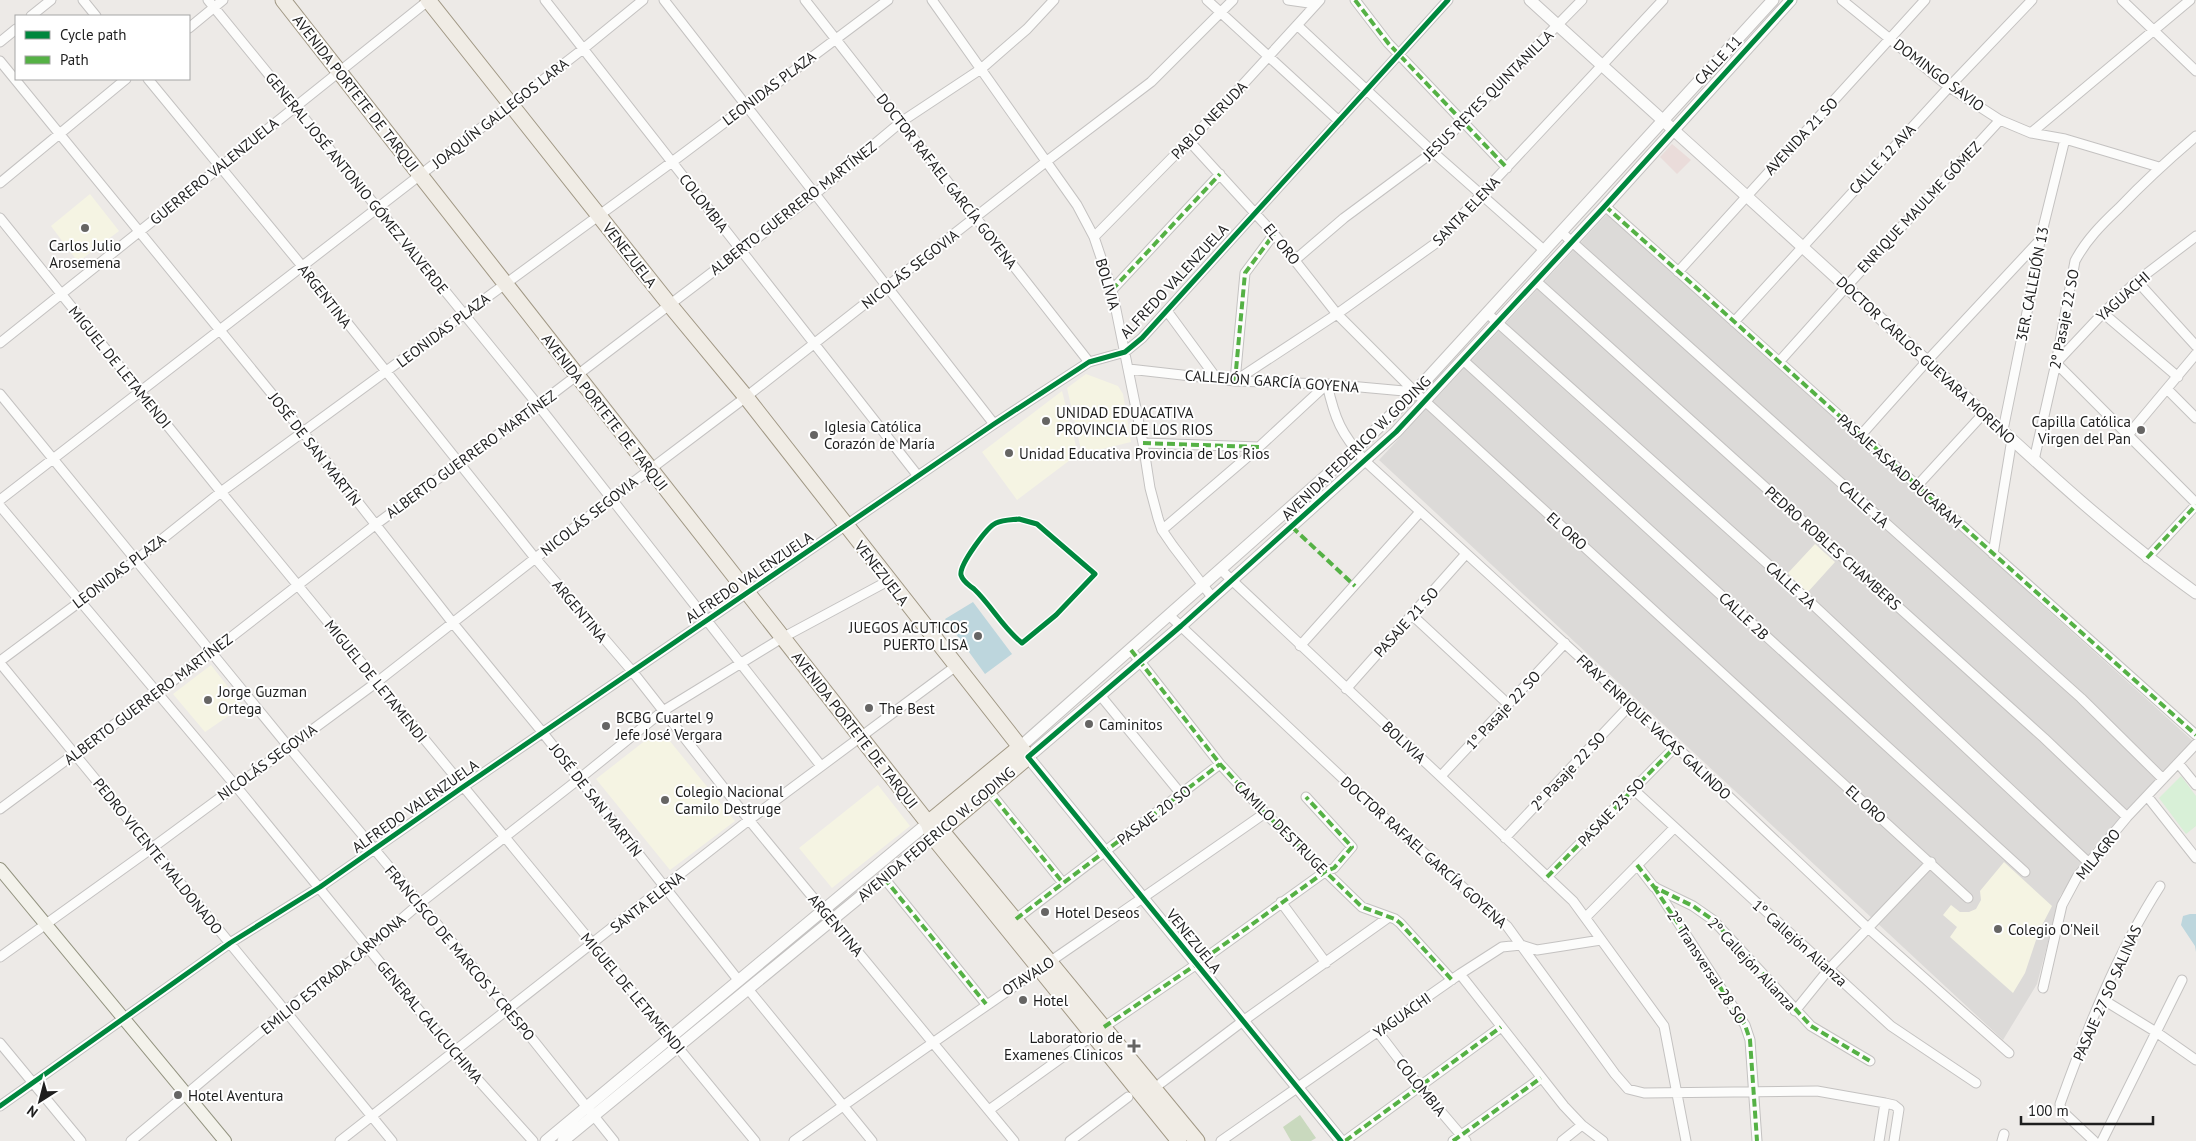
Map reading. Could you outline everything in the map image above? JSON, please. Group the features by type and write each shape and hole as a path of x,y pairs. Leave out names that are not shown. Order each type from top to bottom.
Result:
{"main road":[{"name":"AVENIDA PORTETE DE TARQUI","path":"283,0 934,830 1098,1031 1197,1141"},
{"name":"VENEZUELA","path":"429,0 669,304 746,397 888,581 1024,752"},
{"name":"AVENIDA FEDERICO W. GODING","path":"934,830 988,790 1024,752"},
{"name":"AVENIDA FEDERICO W. GODING","path":"934,830 1024,752"},
{"name":"AVENIDA PORTETE DE TARQUI","path":"934,830 1016,919 1044,965"},
{"path":"0,869 225,1141"},
{"name":"AVENIDA PORTETE DE TARQUI","path":"1098,1031 1179,1141"}],"street":[{"path":"32,15 51,0"},
{"path":"83,0 95,15"},
{"name":"GENERAL JOSÉ ANTONIO GÓMEZ VALVERDE","path":"208,0 538,405 821,766"},
{"path":"190,27 224,0"},
{"name":"GUERRERO VALENZUELA","path":"0,343 60,293 429,0"},
{"name":"COLOMBIA","path":"545,0 918,476"},
{"name":"JOAQUÍN GALLEGOS LARA","path":"0,500 511,105 643,0"},
{"path":"664,0 994,424"},
{"name":"DOCTOR RAFAEL GARCÍA GOYENA","path":"805,0 1089,362"},
{"name":"LEONIDAS PLAZA","path":"0,662 136,560 221,492 386,373 888,0"},
{"name":"BOLIVIA","path":"932,0 1047,161 1077,205 1094,237 1112,290 1144,443 1150,488 1162,530 1212,598"},
{"name":"ALBERTO GUERRERO MARTÍNEZ","path":"0,810 212,652 375,525 538,405 815,194 901,122 981,69 1027,29 1054,0"},
{"path":"1207,0 1339,120"},
{"name":"NICOLÁS SEGOVIA","path":"0,957 152,848 377,682 611,499 746,397 1151,82 1232,0"},
{"path":"1288,0 1318,2"},
{"path":"1355,0 1388,43 1507,168"},
{"name":"ALFREDO VALENZUELA","path":"0,1106 230,943 320,887 706,620 846,527 994,424 1089,362 1125,352 1142,338 1167,311 1448,0"},
{"name":"DOCTOR CARLOS GUEVARA MORENO","path":"1530,0 1675,129 2034,460 2147,558 2196,592"},
{"name":"JESUS REYES QUINTANILLA","path":"1295,260 1344,218 1433,152 1582,0"},
{"name":"SANTA ELENA","path":"1235,381 1338,314 1436,243 1482,196 1663,0"},
{"name":"CALLE 11","path":"1663,119 1773,0"},
{"name":"AVENIDA FEDERICO W. GODING","path":"1024,752 1100,695 1181,626 1365,461 1426,402 1791,0"},
{"name":"DOMINGO SAVIO","path":"1842,0 1949,87 2000,120 2030,133 2065,139 2159,167"},
{"name":"AVENIDA 21 SO","path":"1678,272 1925,0"},
{"name":"CALLE 12 AVA","path":"1734,322 1802,245 2032,0"},
{"path":"2122,0 2196,71"},
{"path":"2030,133 2190,0"},
{"name":"PABLO NERUDA","path":"1094,237 1189,141 1318,2"},
{"path":"1297,25 1433,152 1544,251"},
{"path":"0,42 15,29"},
{"name":"JOSÉ DE SAN MARTÍN","path":"0,61 15,79"},
{"name":"JOSÉ DE SAN MARTÍN","path":"16,80 303,432 739,981"},
{"path":"0,183 125,80"},
{"name":"ARGENTINA","path":"149,80 302,266 535,558 632,671 749,820 988,1110 1010,1140"},
{"path":"1488,314 1663,119"},
{"name":"ENRIQUE MAULME GÓMEZ","path":"1780,362 1846,287 2000,120"},
{"name":"2º Pasaje 22 SO","path":"2034,460 2056,363 2075,261 2079,253 2092,235 2159,167 2196,136"},
{"name":"3ER. CALLEJÓN 13","path":"2003,430 2040,240 2065,139"},
{"name":"EL ORO","path":"1189,141 1256,212 1338,314 1415,392 1931,862 1968,898"},
{"path":"1112,290 1220,174"},
{"name":"PASAJE ASAAD BUCARAM","path":"1605,206 2196,735"},
{"name":"MIGUEL DE LETAMENDI","path":"0,218 297,585 755,1141"},
{"name":"CALLE 1A","path":"1561,232 2081,698 2163,779"},
{"path":"1235,381 1245,273 1274,234"},
{"name":"YAGUACHI","path":"2056,363 2103,313 2137,281 2196,236"},
{"path":"1860,435 1927,360 2040,240"},
{"name":"PEDRO ROBLES CHAMBERS","path":"1536,281 2037,732 2127,817"},
{"path":"2137,281 2196,346"},
{"path":"1167,311 1217,379"},
{"path":"2103,313 2178,377"},
{"name":"AVENIDA FEDERICO W. GODING","path":"1024,752 1130,650 1356,450 1415,392 1488,314"},
{"name":"CALLE 2A","path":"1488,314 1808,600 2089,862"},
{"path":"2128,434 2196,354"},
{"name":"CALLE 2B","path":"1463,360 2026,872"},
{"path":"2056,363 2196,504 2147,558"},
{"name":"CALLEJÓN GARCÍA GOYENA","path":"1128,370 1235,381 1327,384 1415,392"},
{"path":"1162,530 1259,447 1327,384"},
{"name":"FRAY ENRIQUE VACAS GALINDO","path":"1327,384 1333,410 1343,434 1365,461 1631,704 1869,929 2009,1053"},
{"path":"2167,389 2196,418"},
{"name":"FRANCISCO DE MARCOS Y CRESPO","path":"0,394 288,746 509,1010 614,1141"},
{"path":"1917,486 1984,413"},
{"path":"1993,554 2012,439"},
{"path":"1144,443 1259,447"},
{"name":"GENERAL CALICUCHIMA","path":"0,506 158,692 454,1052 533,1141"},
{"path":"1300,646 1420,512"},
{"name":"PASAJE 21 SO","path":"1346,688 1466,555"},
{"name":"BOLIVIA","path":"1220,569 1573,901 1664,1026 1686,1141"},
{"name":"EMILIO ESTRADA CARMONA","path":"131,1141 285,1012 368,948 419,904 505,838 663,711 782,638 888,581"},
{"path":"1412,614 1508,704"},
{"name":"DOCTOR RAFAEL GARCÍA GOYENA","path":"1170,616 1387,820 1507,926 1628,1089 1644,1093 1817,1091 1886,1103 1894,1105 1899,1109 1894,1141"},
{"name":"1º Pasaje 22 SO","path":"1441,776 1565,643"},
{"name":"CAMILO DESTRUGE","path":"1130,650 1220,764 1265,813 1362,907 1400,923 1452,980"},
{"name":"PEDRO VICENTE MALDONADO","path":"0,662 392,1141"},
{"name":"SANTA ELENA","path":"340,1141 665,888 749,820 956,666"},
{"path":"1100,695 1181,794"},
{"name":"2º Pasaje 22 SO","path":"1505,838 1631,704"},
{"name":"MILAGRO","path":"2043,988 2062,906 2077,877 2127,817 2196,744"},
{"name":"PASAJE 23 SO","path":"1546,877 1675,747"},
{"name":"VENEZUELA","path":"1024,752 1341,1141"},
{"name":"PASAJE 20 SO","path":"1016,919 1220,764"},
{"path":"2178,764 2196,786"},
{"name":"1º Callejón Alianza","path":"1633,789 1891,1026 1976,1083"},
{"path":"988,790 1063,883"},
{"path":"2148,796 2196,858"},
{"path":"988,1110 1098,1031 1197,964 1281,902 1326,871 1334,868 1351,849 1351,845 1306,797"},
{"name":"OTAVALO","path":"794,1141 986,1004 1265,813"},
{"path":"1586,917 1674,828"},
{"name":"AVENIDA FEDERICO W. GODING","path":"673,1042 748,989 832,921 884,878 934,830"},
{"name":"AVENIDA FEDERICO W. GODING","path":"546,1141 589,1111 673,1042 739,981 825,911 934,830"},
{"path":"1795,1011 1829,969 1931,862"},
{"name":"2º Callejón Alianza","path":"1637,865 1654,886 1693,906 1713,920 1795,1011 1811,1026 1870,1061"},
{"path":"884,878 986,1004"},
{"name":"2º Transversal 28 SO","path":"1654,886 1745,1025 1750,1040 1757,1141"},
{"name":"PASAJE 27 SO SALINAS","path":"2094,1141 2060,1110 2060,1104 2127,941 2160,886"},
{"path":"1281,902 1326,963"},
{"path":"1161,1083 1243,1021 1389,917"},
{"path":"1502,947 1506,940 1507,926"},
{"name":"YAGUACHI","path":"1221,1141 1460,974 1502,947 1521,945 1537,950 1601,940"},
{"path":"1460,974 1541,1078 1582,1126 1603,1141"},
{"path":"2102,1141 2182,980"},
{"path":"748,989 872,1141"},
{"path":"2102,1000 2156,1032 2196,1060"},
{"path":"1345,1141 1501,1028"},
{"name":"COLOMBIA","path":"1378,1032 1460,1139"},
{"path":"0,1043 81,1141"},
{"path":"1460,1139 1541,1078"},
{"path":"1070,1141 1128,1097"},
{"path":"1879,1141 1886,1103"},
{"name":"AVENIDA FEDERICO W. GODING","path":"563,1141 589,1111"},
{"path":"1562,1141 1582,1126"}],"shaded area":[{"path":"1672,144 1691,160 1677,174 1660,157"},
{"name":"Carlos Julio Arosemena","path":"90,194 119,231 78,262 51,226"},
{"path":"1608,213 2193,741 2095,846 2060,896 2037,984 2003,1040 1379,460"},
{"path":"1086,374 1118,386 1123,394 1131,442 1082,454 1067,388"},
{"name":"UNIDAD EDUACATIVA PROVINCIA DE LOS RIOS","path":"1062,391 1078,454 1017,500 982,452"},
{"path":"1815,544 1835,562 1807,593 1788,573"},
{"name":"Jorge Guzman Ortega","path":"211,665 243,706 205,732 173,694"},
{"name":"Colegio Nacional Camilo Destruge","path":"660,729 735,821 670,870 596,779"},
{"path":"878,785 910,826 832,888 799,848"},
{"name":"Colegio O'Neil","path":"2004,862 2052,906 2039,931 2025,973 2013,993 1950,937 1957,927 1943,915 1951,905 1960,912 1969,912 1976,909 1981,900 1980,891"}],"green space":[{"path":"2181,776 2196,796 2196,826 2186,834 2159,798"},
{"path":"1300,1115 1316,1138 1311,1141 1291,1141 1283,1127"}],"water":[{"name":"JUEGOS ACUTICOS PUERTO LISA","path":"973,602 1012,654 985,674 945,619"},
{"path":"2196,914 2196,952 2195,946 2181,925 2183,916"}],"marked path":[{"path":"1355,0 1388,43 1507,168"},
{"path":"1112,290 1220,174"},
{"path":"1605,206 2196,735"},
{"path":"1235,381 1245,273 1274,234"},
{"path":"1143,443 1259,447"},
{"path":"2147,558 2196,505"},
{"path":"1292,527 1355,586"},
{"path":"1131,650 1220,764 1265,813 1362,907 1395,919 1400,923 1452,980"},
{"path":"1547,877 1675,747"},
{"path":"1016,919 1220,764"},
{"path":"988,790 1063,883"},
{"path":"1104,1027 1197,964 1326,871 1334,868 1352,847 1306,797"},
{"path":"1637,865 1654,887 1693,906 1713,920 1811,1026 1870,1061"},
{"path":"884,878 986,1004"},
{"path":"1654,887 1745,1025 1750,1040 1757,1141"},
{"path":"1345,1141 1501,1027"},
{"path":"1453,1141 1541,1078"}],"cycle path":[{"path":"0,1106 230,943 320,887 994,424 1089,362 1125,352 1142,338 1448,0"},
{"path":"1341,1141 1028,757 1181,626 1396,432 1605,206 1791,0"},
{"path":"1019,519 1037,524 1095,574 1056,615 1022,643 961,575 964,563 969,555 992,526 1001,521 1019,519"}],"place":[{"name":"Carlos Julio Arosemena","path":"85,228"},
{"name":"UNIDAD EDUACATIVA PROVINCIA DE LOS RIOS","path":"1046,421"},
{"name":"Capilla Católica Virgen del Pan","path":"2141,430"},
{"name":"Iglesia Católica Corazón de María","path":"814,435"},
{"name":"Unidad Educativa Provincia de Los Rios","path":"1009,453"},
{"name":"JUEGOS ACUTICOS PUERTO LISA","path":"978,636"},
{"name":"Jorge Guzman Ortega","path":"208,700"},
{"name":"The Best","path":"869,708"},
{"name":"Caminitos","path":"1089,724"},
{"name":"BCBG Cuartel 9 Jefe José Vergara","path":"606,726"},
{"name":"Colegio Nacional Camilo Destruge","path":"665,800"},
{"name":"Hotel Deseos","path":"1045,912"},
{"name":"Colegio O'Neil","path":"1998,929"},
{"name":"Hotel","path":"1023,1000"},
{"name":"Laboratorio de Examenes Clinicos","path":"1134,1046"},
{"name":"Hotel Aventura","path":"178,1095"}]}
